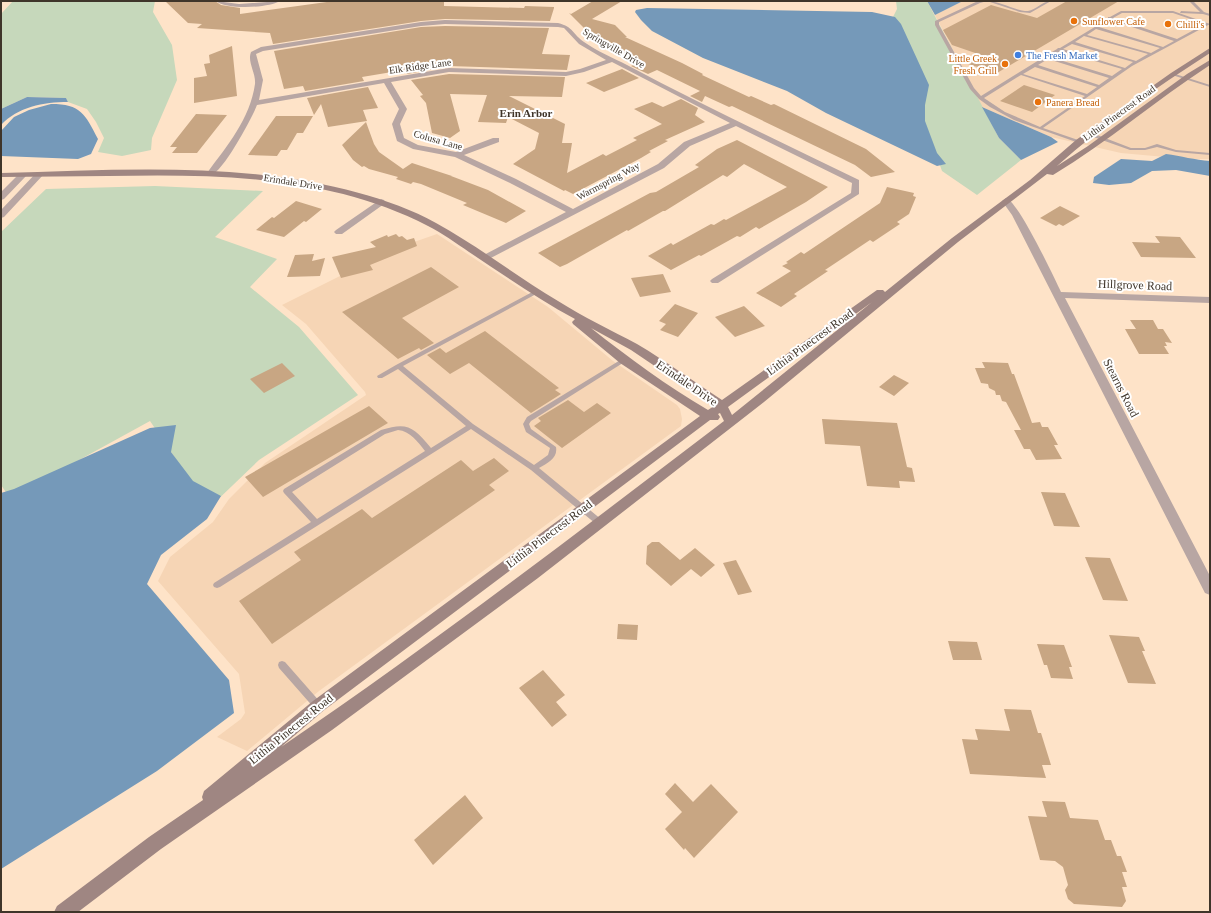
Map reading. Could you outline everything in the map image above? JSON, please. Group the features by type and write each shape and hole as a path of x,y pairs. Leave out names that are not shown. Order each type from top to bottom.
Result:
{"main road":[{"name":"Lithia Pinecrest Road","path":"155,843 318,706 690,429 872,297 955,240 1033,182 1079,142 1173,74 1210,50"},
{"name":"Lithia Pinecrest Road","path":"1033,182 1071,161 1184,78 1210,62"},
{"name":"Erindale Drive","path":"1,175 211,173 262,176 315,184 381,202 410,213 432,224 555,304 635,348 722,406 730,422"},
{"name":"Lithia Pinecrest Road","path":"63,912 155,843 327,725 532,574 730,422 955,240"},
{"name":"Erindale Drive","path":"555,304 624,360 685,402 708,416 730,422"},
{"path":"685,402 691,413 690,429"}],"street":[{"path":"219,1 224,4 237,5 277,1"},
{"name":"Springville Drive","path":"211,173 244,124 255,102 259,79 252,58 253,53 261,49 421,24 446,22 558,25 566,27 581,43 682,97 738,123 856,182 855,194 715,281"},
{"name":"Elk Ridge Lane","path":"255,102 449,70 566,74 582,71 612,60"},
{"name":"Colusa Lane","path":"386,80 403,109 396,124 400,139 416,147 457,155 513,181 572,212"},
{"name":"Warmspring Way","path":"485,258 661,166 687,144 738,123"},
{"path":"457,155 496,140"},
{"path":"1,215 16,201 40,174"},
{"path":"1,197 23,175"},
{"path":"1,200 16,201"},
{"path":"339,232 381,202"},
{"name":"Stearns Road","path":"1006,202 1016,214 1059,295 1210,589"},
{"name":"Hillgrove Road","path":"1059,295 1210,300"}],"lane":[{"path":"985,1 979,2 938,21 937,25 972,89 994,109 1079,142"},
{"path":"989,1 1021,11 1030,12 1049,1"},
{"path":"1191,1 1203,13"},
{"path":"981,98 1109,18 1122,12 1203,13 1210,15"},
{"path":"1041,128 1136,62 1208,24 1173,12"},
{"path":"1109,18 1176,40"},
{"path":"1095,27 1163,48"},
{"path":"1083,35 1151,54"},
{"path":"1071,42 1136,62"},
{"path":"1059,49 1125,70"},
{"path":"1046,57 1113,78"},
{"path":"1034,65 1100,87"},
{"path":"1020,74 1087,95"},
{"path":"1173,74 1210,86"},
{"path":"1090,134 1130,149 1145,149 1157,145 1176,151 1210,154"},
{"path":"380,376 536,292"},
{"path":"534,468 552,456 554,451 552,447 528,430 526,424 529,419 624,360"},
{"path":"398,366 471,426 534,468 599,522"},
{"path":"217,585 471,426"},
{"path":"316,523 287,491 383,432 399,428 409,431 419,438 430,452"},
{"path":"282,665 318,706"}],"shaded area":[{"path":"963,1 1210,1 1210,159 1187,159 1121,153 1051,137 982,107 935,15"},
{"path":"437,234 548,307 613,361 677,405 680,409 682,419 681,426 319,691 247,751 217,737 241,719 245,713 239,674 158,581 170,557 213,522 229,499 265,463 366,395 306,324 282,305 394,249"}],"green space":[{"path":"13,1 155,1 153,12 172,45 177,80 152,138 151,150 122,156 98,152 104,138 96,122 87,109 68,102 66,98 27,97 1,109 1,14"},
{"path":"896,1 927,1 999,138 1021,160 977,195 942,171 924,120 893,17 897,9"},
{"path":"155,186 263,191 215,237 277,259 250,287 299,327 358,395 259,460 209,508 150,421 10,498 1,485 1,232 46,189"}],"water":[{"path":"927,1 963,1 935,15"},
{"path":"647,8 872,12 895,17 901,24 929,85 925,105 925,121 937,153 946,164 937,166 826,113 787,91 703,58 652,31 635,12 636,10"},
{"path":"27,97 66,98 68,102 49,103 23,110 15,114 1,125 1,109"},
{"path":"51,104 61,104 76,108 85,117 98,139 91,154 78,159 1,156 1,131 14,117 29,110"},
{"path":"982,107 1051,137 1058,142 1021,160 999,138"},
{"path":"1166,154 1210,161 1210,176 1176,170 1152,171 1131,183 1109,185 1093,183 1094,177 1121,159 1152,161"},
{"path":"176,425 171,452 193,481 221,496 207,519 161,555 147,584 229,680 234,713 157,771 1,869 1,493 14,489 150,428"}],"building":[{"path":"165,1 215,1 221,5 240,8 240,14 334,1 444,1 444,6 524,8 525,6 554,8 550,21 445,19 421,21 273,44 270,33 197,28 202,24 188,23"},
{"path":"593,1 622,1 592,19 615,25 627,37 625,37 682,63 703,74 702,75 749,97 751,96 771,105 774,104 866,149 895,172 871,177 855,165 732,106 729,107 705,96 702,102 690,96 700,91 657,70 648,74 631,66 640,62 591,35 569,13 571,14"},
{"path":"1067,1 1119,1 997,73 968,64 979,58 976,57 981,55 952,45 943,30 991,5 1037,18"},
{"path":"421,27 549,28 542,54 570,55 567,70 449,66 407,74 404,70 362,77 364,81 305,91 303,86 284,89 274,51"},
{"path":"232,46 237,96 194,103 194,78 207,76 204,64 210,63 209,55"},
{"path":"622,69 639,78 604,92 586,83"},
{"path":"449,74 565,77 562,97 509,96 565,124 562,143 572,143 567,173 603,154 606,156 637,140 633,138 662,124 634,109 652,102 663,107 681,99 698,108 695,115 705,122 665,140 668,141 649,151 651,152 641,158 573,194 565,190 564,191 513,164 535,149 539,133 508,117 506,123 478,122 487,95 450,94 460,131 450,138 432,133 426,103 420,96 423,95 411,80"},
{"path":"1024,85 1055,95 1032,112 1000,101"},
{"path":"368,87 378,108 363,110 367,121 328,127 321,104 314,115 307,98"},
{"path":"196,114 227,115 197,153 172,153 177,147 170,147"},
{"path":"276,116 313,116 303,133 297,133 287,150 281,150 277,156 248,155"},
{"path":"366,122 374,144 379,152 403,169 412,163 452,176 488,190 526,211 506,223 463,205 467,203 421,184 413,182 411,184 396,179 398,177 369,169 364,166 362,167 353,160 342,145"},
{"path":"737,140 828,187 806,202 759,229 756,227 740,237 737,236 701,256 699,255 671,270 648,256 671,243 673,245 711,224 714,225 724,219 726,220 787,187 744,164 727,177 723,175 665,211 628,231 627,230 567,264 560,267 538,253 650,193 656,192 699,167 695,165 717,149"},
{"path":"887,187 914,193 913,196 916,197 909,214 897,222 900,224 873,242 870,240 825,270 828,271 794,294 797,296 781,307 756,293 791,271 782,266 788,263 786,262 801,252 804,254 880,203"},
{"path":"296,201 322,209 284,237 256,230 272,217 274,218"},
{"path":"1060,206 1080,216 1063,226 1059,224 1056,226 1040,218"},
{"path":"396,234 407,240 414,238 417,246 370,265 373,270 341,278 332,257 376,247 370,242 387,235 388,237"},
{"path":"1155,236 1180,237 1196,258 1141,257 1132,242 1160,243"},
{"path":"314,254 312,261 325,258 320,276 287,277 295,255"},
{"path":"431,267 459,287 402,318 434,343 421,350 419,348 398,359 342,312"},
{"path":"663,274 671,292 640,297 631,278"},
{"path":"675,304 698,313 678,337 660,330 666,324 659,321"},
{"path":"744,306 765,326 735,337 715,317"},
{"path":"1130,320 1153,320 1158,329 1163,329 1172,343 1165,342 1167,346 1164,346 1169,354 1139,354 1125,329 1136,329"},
{"path":"485,331 559,388 555,390 561,394 531,413 469,363 450,374 427,355 440,348 446,353"},
{"path":"982,362 1008,363 1012,374 1014,374 1032,423 1040,422 1042,427 1048,427 1058,445 1054,445 1062,459 1036,460 1030,449 1024,449 1014,430 1021,430 1006,402 1002,401 1000,395 996,395 995,391 989,388 988,384 981,383 975,368 985,368"},
{"path":"282,363 295,376 264,393 250,379"},
{"path":"894,375 909,383 894,396 879,387"},
{"path":"568,400 584,412 597,403 611,413 562,448 534,426 541,421 538,418"},
{"path":"369,406 388,423 263,497 245,477"},
{"path":"822,419 897,423 907,467 912,468 915,482 899,481 900,488 867,486 860,446 825,444"},
{"path":"494,458 509,471 489,485 495,490 272,644 239,601 301,560 294,552 362,509 372,518 461,460 473,471"},
{"path":"1041,492 1065,493 1080,527 1054,526"},
{"path":"652,542 659,542 680,560 695,548 715,565 701,577 691,569 671,586 646,564 647,546"},
{"path":"1085,557 1110,558 1128,601 1103,600"},
{"path":"736,560 752,592 738,595 723,563"},
{"path":"618,624 638,625 637,640 617,639"},
{"path":"1109,635 1139,637 1145,651 1142,651 1156,684 1128,683"},
{"path":"948,641 977,642 982,660 953,660"},
{"path":"1037,644 1064,645 1072,667 1069,667 1073,679 1051,678 1047,665 1044,665"},
{"path":"543,670 565,695 556,702 567,715 552,727 519,688"},
{"path":"1004,709 1031,710 1038,733 1041,733 1051,765 1042,765 1046,778 970,774 962,739 978,740 975,729 1010,731"},
{"path":"675,783 693,802 711,784 738,812 694,858 685,848 684,850 665,829 682,812 665,794"},
{"path":"465,795 483,818 433,865 414,840"},
{"path":"1042,801 1065,802 1070,818 1098,820 1105,840 1111,840 1117,856 1121,856 1127,872 1122,872 1127,887 1122,887 1126,901 1122,907 1074,904 1068,899 1065,890 1068,885 1063,867 1055,861 1040,860 1028,816 1047,817"}],"place":[{"name":"Sunflower Cafe","path":"1074,21"},
{"name":"Chilli's","path":"1168,24"},
{"name":"The Fresh Market","path":"1018,55"},
{"name":"Little Greek Fresh Grill","path":"1005,64"},
{"name":"Panera Bread","path":"1038,102"}],"district":[{"name":"Erin Arbor","path":"526,113"}]}
